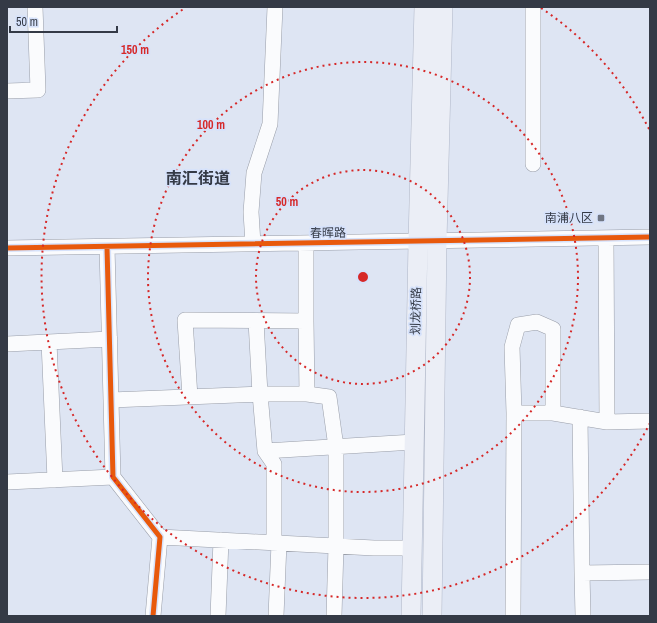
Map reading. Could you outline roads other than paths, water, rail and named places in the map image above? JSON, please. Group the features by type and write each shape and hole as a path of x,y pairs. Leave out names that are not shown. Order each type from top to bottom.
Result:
{"main road":[{"name":"划龙桥路","path":"410,616 424,7"},
{"name":"划龙桥路","path":"432,616 443,7"}],"street":[{"path":"7,91 38,90 35,7"},
{"path":"253,244 251,212 254,173 270,124 275,7"},
{"path":"533,7 533,164"},
{"name":"春晖路","path":"7,248 650,237"},
{"path":"606,238 607,422"},
{"path":"306,244 307,394"},
{"path":"107,247 113,477 160,537 153,616"},
{"path":"190,397 185,320 306,321"},
{"path":"256,321 265,451 274,464 276,616"},
{"path":"513,616 514,413 512,347 518,325 537,322 553,329 553,413"},
{"path":"7,344 110,339"},
{"path":"49,342 55,480"},
{"path":"111,400 260,394 307,394 329,397 336,447 334,616"},
{"path":"514,413 553,413 607,422 650,421"},
{"path":"580,418 583,616"},
{"path":"265,451 414,442"},
{"path":"7,482 113,477"},
{"path":"160,537 374,548 412,548"},
{"path":"218,616 221,540"},
{"path":"582,573 650,572"}],"place":[{"name":"南浦八区","path":"601,218"}],"district":[{"name":"南汇街道","path":"198,178"}]}
